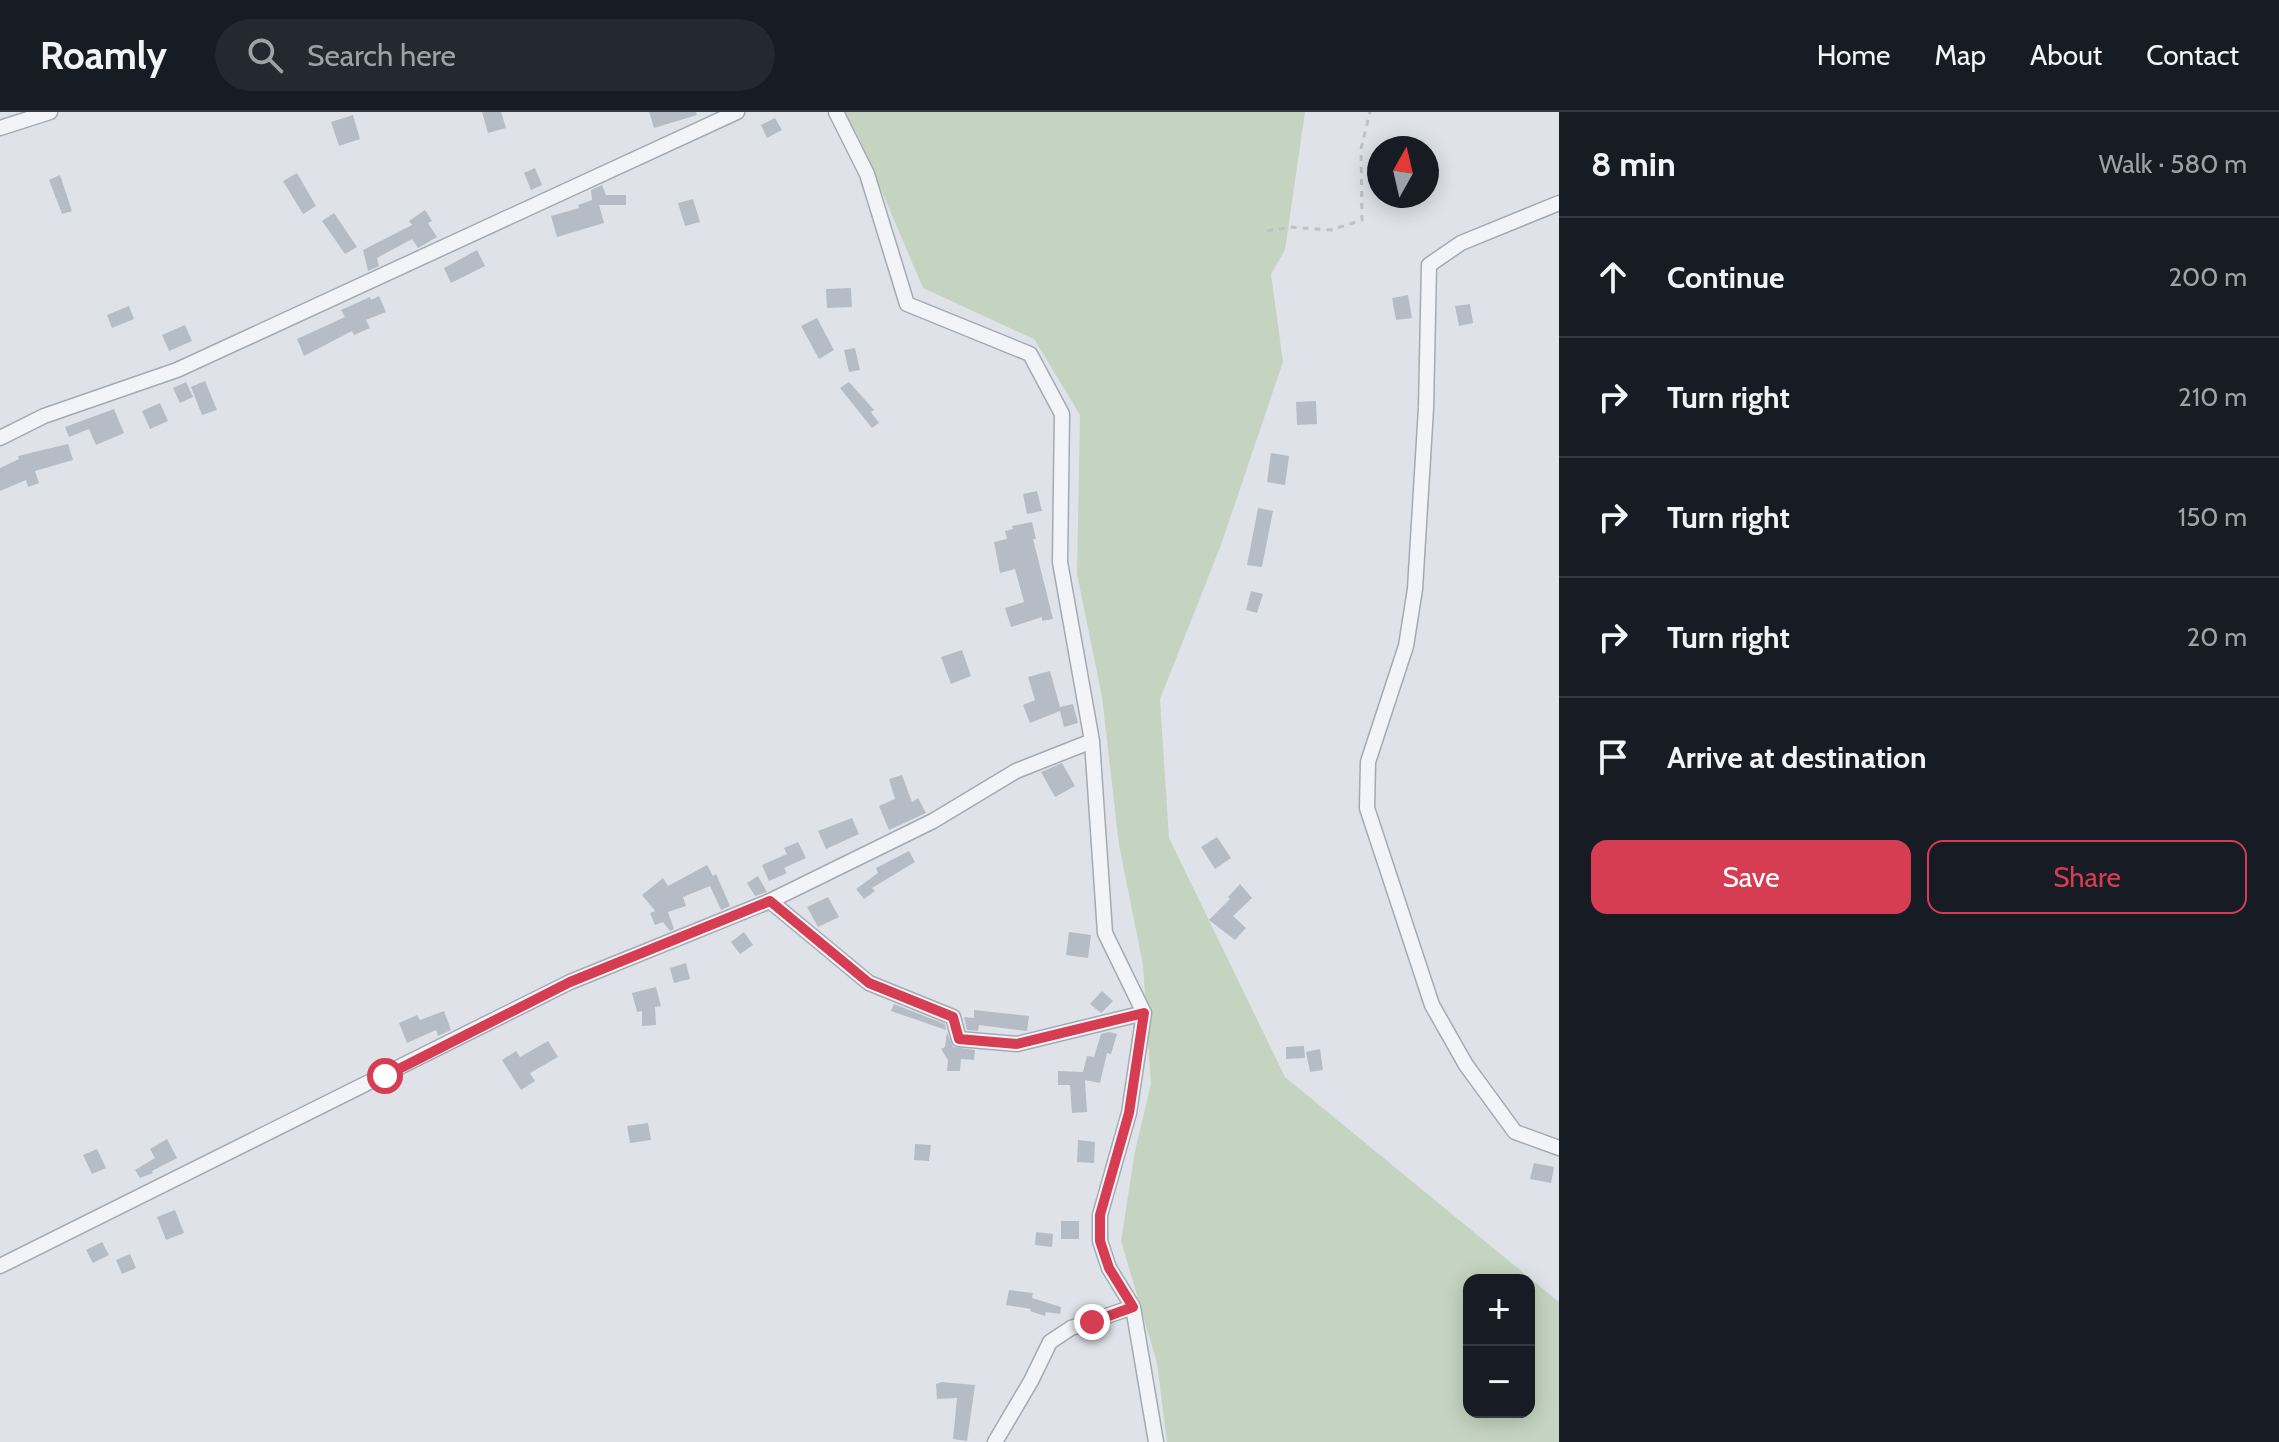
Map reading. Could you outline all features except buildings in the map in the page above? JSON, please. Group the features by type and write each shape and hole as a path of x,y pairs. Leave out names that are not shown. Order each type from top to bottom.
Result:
{"street":[{"path":"0,128 50,112"},
{"path":"0,438 44,416 177,370 737,112"},
{"path":"836,112 867,174 907,304 1030,354 1062,414 1060,562 1092,741 1105,933 1144,1013 1129,1113 1100,1215 1100,1241 1109,1268 1133,1307 1156,1442"},
{"path":"1559,203 1461,243 1429,265 1426,408 1415,589 1406,646 1368,762 1367,808 1432,1005 1466,1065 1515,1132 1559,1148"},
{"path":"0,1266 570,982 770,901 933,821 1016,771 1092,741"},
{"path":"770,901 869,983 953,1017 959,1039 1017,1044 1144,1013"},
{"path":"995,1442 1050,1342 1071,1328 1133,1307"}],"path":[{"path":"1267,231 1290,227 1331,230 1362,220 1361,149 1370,112"}],"green space":[{"path":"844,112 1305,112 1285,250 1271,274 1283,362 1221,545 1160,699 1169,838 1285,1077 1525,1274 1463,1274 1463,1418 1535,1418 1535,1282 1559,1302 1559,1442 1167,1442 1157,1363 1121,1241 1135,1151 1151,1084 1143,965 1119,845 1102,697 1077,574 1080,415 1034,339 923,288 859,138"}],"route":[{"path":"385,1076 570,982 770,901 869,983 953,1017 959,1039 1017,1044 1144,1013 1129,1113 1100,1215 1100,1241 1109,1268 1133,1307 1092,1322"}]}
